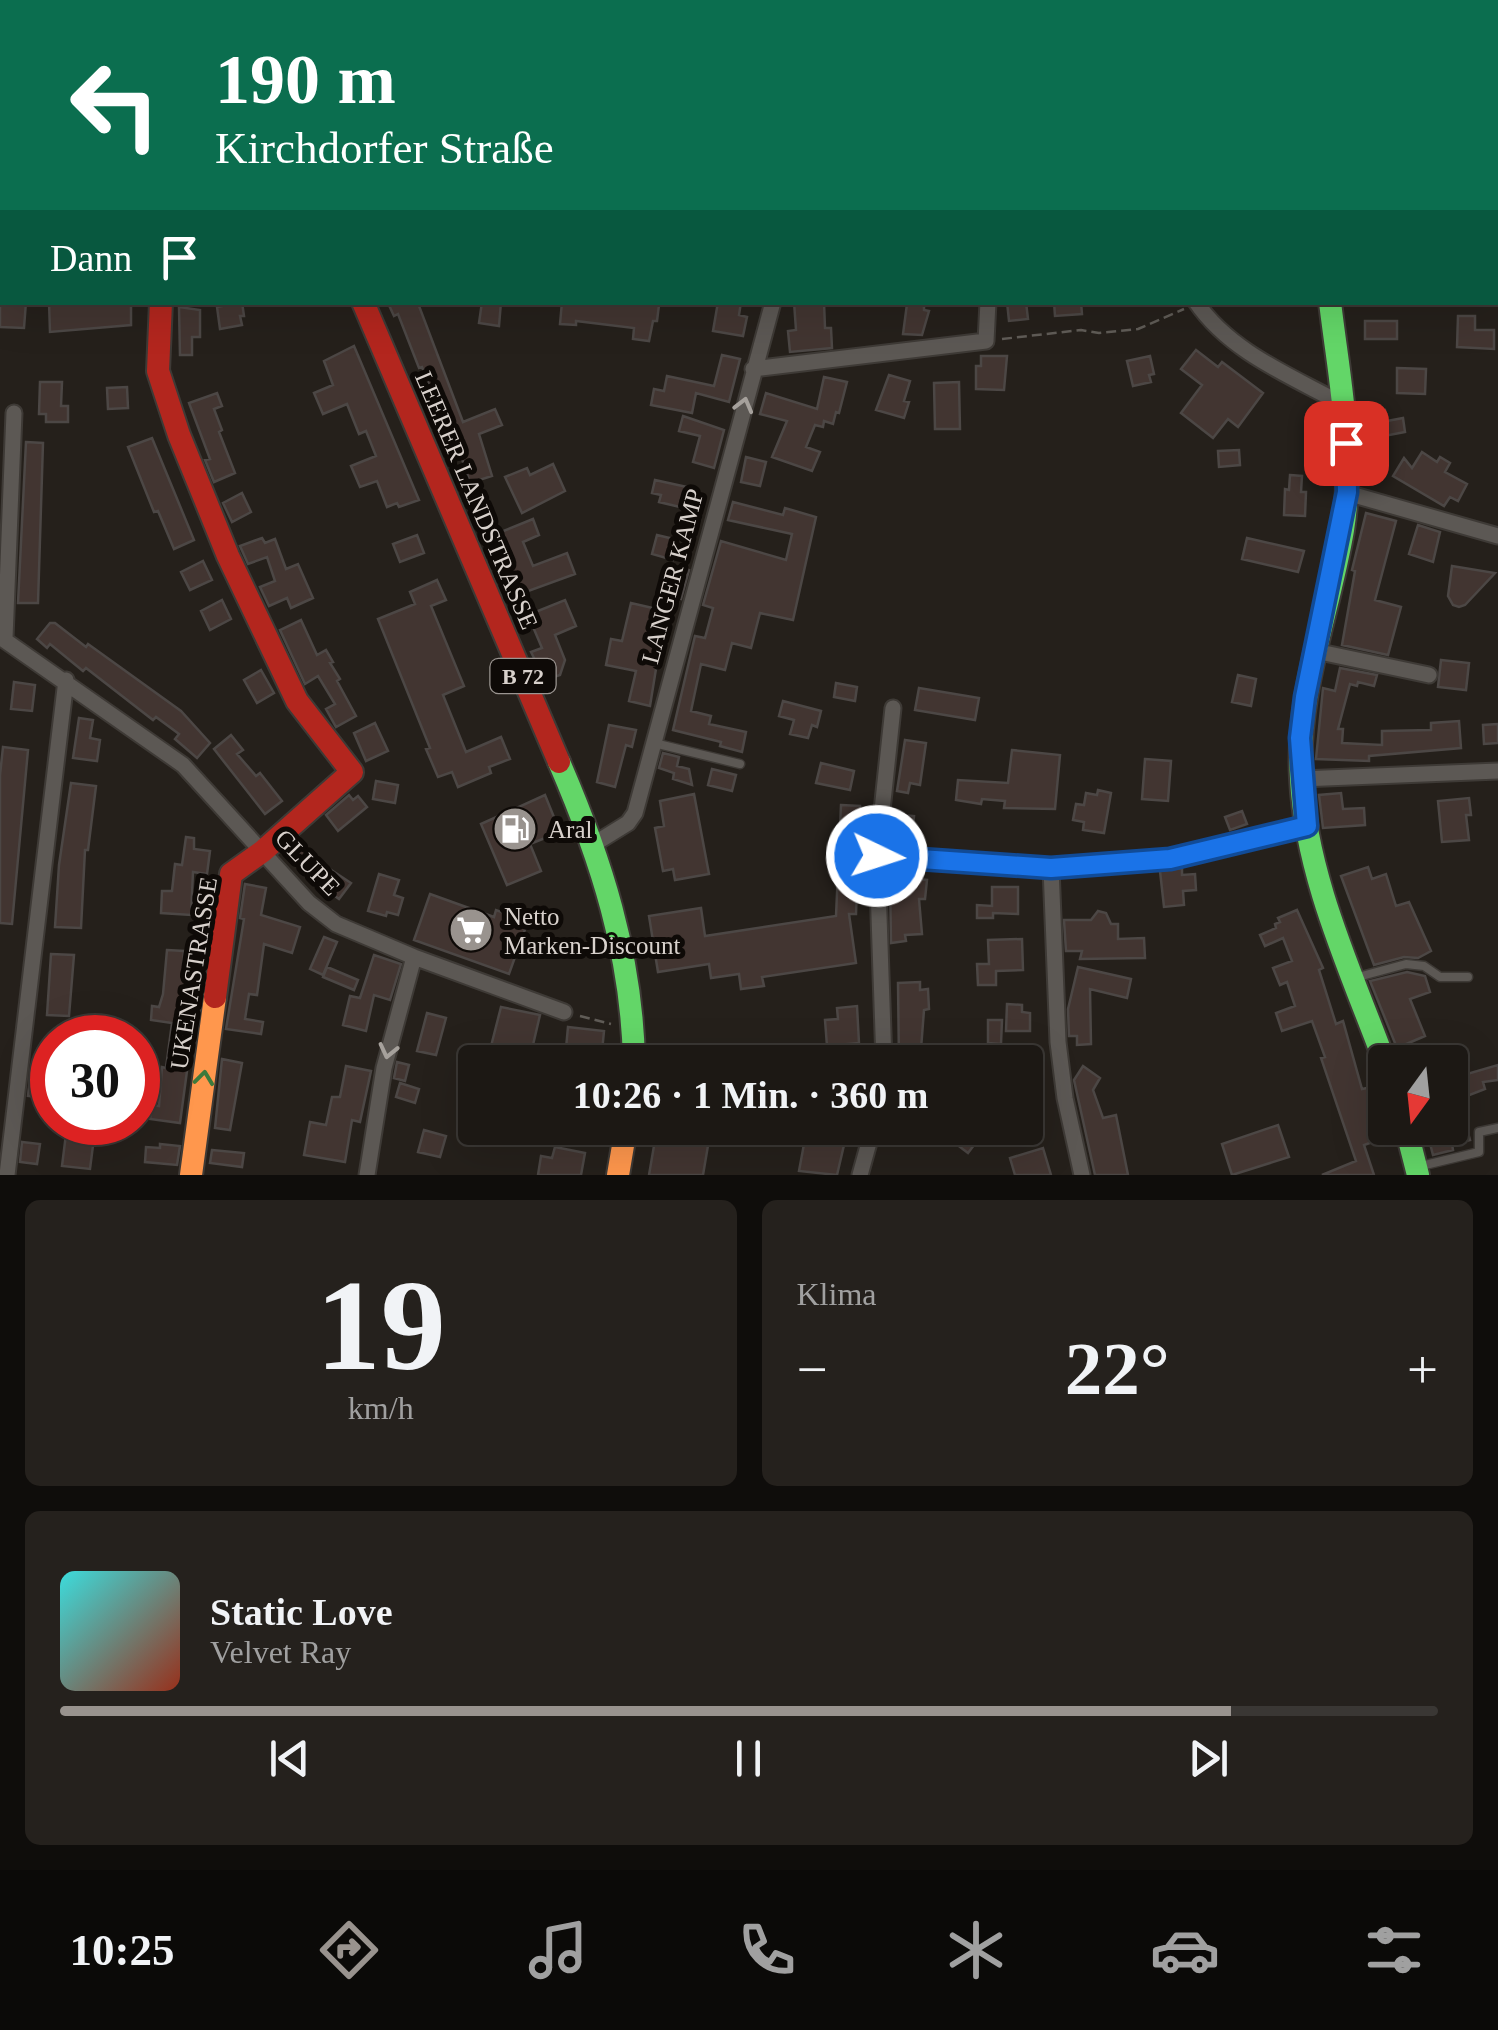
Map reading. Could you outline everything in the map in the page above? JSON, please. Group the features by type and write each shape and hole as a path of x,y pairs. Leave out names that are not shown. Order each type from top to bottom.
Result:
{"street":[{"name":"UKENASTRASSE","path":"161,305 158,372 228,556 297,701 352,772 263,851 231,874 191,1175"},
{"name":"LEERER LANDSTRASSE","path":"364,305 594,844 628,970 634,1045"},
{"name":"LANGER KAMP","path":"594,844 628,823 635,813 772,305"},
{"path":"754,369 986,341 988,305"},
{"path":"1198,305 1220,332 1284,374 1342,404"},
{"path":"1330,305 1347,492 1300,738 1301,780 1317,872 1379,1045"},
{"path":"2,637 14,413"},
{"path":"1347,492 1498,536"},
{"name":"GLUPE","path":"2,637 183,764 310,902 336,924 564,1012"},
{"path":"1316,651 1428,675"},
{"path":"7,1175 66,680"},
{"path":"883,1045 877,856 893,708"},
{"path":"1301,780 1498,770"},
{"path":"877,856 1051,868 1170,859 1307,826"},
{"path":"1051,868 1058,1042 1065,1098 1082,1175"},
{"path":"367,1175 384,1068 414,957"},
{"path":"618,1175 623,1145"},
{"path":"860,1175 868,1145"},
{"path":"1410,1145 1417,1171"}],"lane":[{"path":"654,743 740,764"},
{"path":"1354,978 1406,964 1424,966 1440,977 1468,978"},
{"path":"1417,1171 1479,1152 1480,1132 1498,1128"}],"path":[{"path":"986,341 1082,330 1138,330 1190,305"},
{"path":"564,1012 634,1030"}],"building":[{"path":"0,305 26,305 24,328 0,327"},
{"path":"49,305 131,305 131,325 50,332"},
{"path":"242,305 242,325 220,329 217,307"},
{"path":"389,305 421,305 463,422 495,409 502,425 479,434 492,476 470,483 457,444 453,445 398,314 394,316"},
{"path":"482,305 501,305 499,326 479,323"},
{"path":"562,305 659,305 649,341 633,339 634,328 576,321 576,325 560,324"},
{"path":"717,305 741,305 739,315 747,317 743,336 713,331"},
{"path":"794,305 824,305 825,328 831,328 832,348 790,352 788,331 796,330"},
{"path":"907,305 924,306 929,311 922,335 903,334"},
{"path":"1007,305 1026,305 1028,319 1009,321"},
{"path":"1054,305 1081,305 1082,314 1055,316"},
{"path":"179,307 200,310 200,337 192,337 192,355 180,355"},
{"path":"1458,316 1475,316 1475,330 1494,330 1494,349 1457,347"},
{"path":"1365,321 1397,321 1397,339 1365,339"},
{"path":"354,346 419,500 399,507 397,503 387,507 377,481 360,487 351,466 376,456 366,431 359,434 347,404 323,414 314,393 333,385 324,361"},
{"path":"1196,350 1218,367 1222,362 1263,393 1238,427 1228,419 1213,438 1181,413 1202,385 1181,369"},
{"path":"722,355 740,359 729,402 696,393 692,413 651,405 654,389 664,391 667,376 714,386"},
{"path":"981,356 1007,356 1004,390 976,389 976,366 981,366"},
{"path":"1150,356 1154,374 1149,375 1151,382 1133,386 1127,361"},
{"path":"1397,368 1426,369 1425,394 1397,393"},
{"path":"889,375 910,381 904,418 876,410"},
{"path":"824,377 847,382 833,424 824,421 823,427 815,425 806,447 820,452 812,471 772,457 787,421 760,414 766,393 817,409"},
{"path":"40,382 62,382 61,406 68,406 68,422 46,422 46,414 39,414"},
{"path":"959,382 960,429 935,429 934,383"},
{"path":"127,387 128,408 108,409 107,388"},
{"path":"217,393 222,406 214,409 222,430 219,432 235,473 214,482 205,460 210,459 189,403"},
{"path":"1385,410 1387,421 1403,418 1405,432 1363,440 1360,415"},
{"path":"683,416 724,430 714,468 693,462 700,436 679,431"},
{"path":"152,438 194,540 174,549 158,511 154,512 128,447"},
{"path":"26,442 43,443 38,603 18,603"},
{"path":"1239,450 1240,465 1219,467 1218,451"},
{"path":"1422,452 1437,462 1440,457 1450,463 1445,472 1467,484 1458,501 1450,497 1444,506 1393,476 1404,458 1412,468"},
{"path":"746,457 766,462 760,486 741,482"},
{"path":"553,464 565,491 522,513 505,477 527,468 530,475"},
{"path":"1290,475 1302,476 1305,516 1284,515"},
{"path":"655,480 687,487 684,508 659,502 661,495 652,493"},
{"path":"242,493 251,512 232,522 223,503"},
{"path":"733,502 783,515 785,508 816,517 793,620 760,613 751,648 732,643 725,670 701,664 691,711 711,716 709,724 746,732 742,752 720,746 721,742 673,730 695,636 705,638 713,608 703,605 721,541 786,560 792,534 728,520"},
{"path":"1366,513 1396,521 1375,600 1401,607 1388,655 1342,645 1355,571 1352,570"},
{"path":"533,519 539,535 523,542 533,566 567,553 575,574 512,597 491,536"},
{"path":"1418,525 1440,532 1433,562 1409,554"},
{"path":"417,535 424,553 400,562 393,544"},
{"path":"657,535 678,540 673,560 652,554"},
{"path":"262,538 265,543 275,539 286,569 298,564 313,598 291,608 287,598 269,606 260,587 275,581 267,557 248,564 240,546"},
{"path":"1247,538 1304,551 1298,572 1242,559"},
{"path":"203,561 212,580 190,590 181,572"},
{"path":"670,564 689,570 681,599 675,597 665,639 661,638 650,706 629,701 636,671 606,665 611,639 622,641 631,603 657,609"},
{"path":"1452,566 1495,573 1459,607 1448,596"},
{"path":"437,580 446,600 431,606 464,686 443,695 466,752 501,737 510,759 489,767 491,773 458,787 452,772 438,777 378,619 415,604 410,592"},
{"path":"222,600 231,619 210,630 201,611"},
{"path":"565,600 576,626 555,635 565,660 560,675 545,680 531,652 542,648 528,615"},
{"path":"301,620 317,655 326,650 333,662 330,663 340,679 337,681 356,716 336,727 326,709 335,704 318,676 305,684 280,630"},
{"path":"50,623 86,647 88,644 181,711 210,743 197,758 175,739 179,734 156,717 153,720 50,644 47,648 37,639"},
{"path":"1441,660 1469,663 1466,690 1438,687"},
{"path":"1340,668 1377,675 1374,686 1350,684 1338,729 1343,729 1342,743 1382,745 1382,731 1431,730 1431,723 1459,721 1461,748 1369,756 1369,761 1316,759 1323,688 1335,691"},
{"path":"261,670 274,693 257,703 244,680"},
{"path":"1238,675 1256,679 1251,706 1232,702"},
{"path":"14,682 35,685 32,711 11,709"},
{"path":"836,683 857,687 855,701 834,697"},
{"path":"919,688 979,698 975,720 915,710"},
{"path":"783,701 821,711 817,727 812,725 808,738 790,734 794,720 779,716"},
{"path":"79,718 93,720 90,738 100,740 97,761 73,758"},
{"path":"375,723 388,751 366,761 354,733"},
{"path":"1498,724 1498,743 1484,744 1483,725"},
{"path":"609,725 636,730 632,747 626,745 615,787 597,782"},
{"path":"231,735 243,750 237,754 256,776 260,773 282,801 265,814 214,749"},
{"path":"905,740 926,743 920,785 910,783 908,793 897,791"},
{"path":"3,747 28,750 12,924 0,923"},
{"path":"1012,750 1060,755 1055,809 1004,808 1005,801 982,799 981,804 956,800 958,780 1008,783"},
{"path":"663,753 679,757 677,766 689,769 692,785 673,779 674,773 659,768"},
{"path":"1145,759 1171,761 1168,801 1142,799"},
{"path":"821,763 854,771 850,790 816,783"},
{"path":"712,769 736,775 732,791 708,785"},
{"path":"376,781 398,785 395,803 373,799"},
{"path":"71,783 96,786 85,850 81,928 55,927"},
{"path":"1098,790 1111,793 1104,833 1083,830 1084,822 1073,820 1076,804 1084,805 1086,793 1097,795"},
{"path":"1341,793 1343,809 1364,808 1365,825 1323,828 1319,795"},
{"path":"694,794 709,874 675,880 673,869 663,871 655,828 664,826 660,801"},
{"path":"349,795 353,800 358,796 367,807 338,831 326,815"},
{"path":"545,795 560,832 530,844 541,871 507,885 481,824"},
{"path":"1469,798 1469,840 1442,842 1438,801"},
{"path":"841,805 860,806 856,914 849,914 856,963 762,977 764,986 741,989 739,974 711,978 709,964 658,972 649,916 701,908 705,936 836,916"},
{"path":"1242,811 1247,824 1230,830 1225,817"},
{"path":"893,814 914,816 912,835 891,832"},
{"path":"186,837 194,838 194,849 210,851 207,874 193,872 191,915 161,913 162,891 172,891 175,864 182,865"},
{"path":"299,842 313,858 351,883 339,899 302,872 286,853"},
{"path":"1368,867 1372,879 1386,874 1396,906 1409,902 1431,951 1418,958 1404,957 1374,965 1341,876"},
{"path":"1182,868 1182,875 1195,874 1196,890 1183,891 1184,905 1164,907 1160,871"},
{"path":"379,874 399,880 394,895 403,898 398,915 368,911"},
{"path":"890,877 927,880 925,899 919,899 922,934 905,935 906,941 891,943"},
{"path":"245,884 266,888 261,915 300,927 292,953 264,944 257,995 249,994 245,1019 263,1022 261,1034 226,1029 244,919 240,918"},
{"path":"992,887 1018,887 1018,914 993,913 993,918 977,918 977,905 992,906"},
{"name":"Netto Marken-Discount","path":"430,894 494,917 496,910 528,921 509,974 414,940"},
{"path":"1297,910 1323,968 1319,970 1336,1024 1343,1021 1362,1089 1368,1091 1368,1144 1364,1145 1374,1175 1322,1175 1356,1161 1312,1021 1282,1031 1276,1013 1295,1006 1287,982 1280,985 1273,968 1292,961 1283,938 1265,946 1260,935 1276,928 1278,918"},
{"path":"1098,911 1106,913 1111,924 1118,924 1118,939 1144,938 1145,958 1080,959 1082,951 1066,951 1064,920 1091,920"},
{"path":"324,937 337,942 323,975 310,969"},
{"path":"1022,939 1023,970 996,971 996,985 978,985 977,964 989,964 988,940"},
{"path":"167,950 184,951 183,965 201,967 180,1123 160,1120 162,1067 166,1068 172,1023 160,1021 160,1015 151,1015 152,1006 159,1007"},
{"path":"51,954 74,955 69,1015 47,1015"},
{"path":"374,955 401,964 390,1000 374,995 366,1031 343,1025 350,996 360,998"},
{"path":"327,967 358,980 354,990 323,977"},
{"path":"1078,967 1131,979 1127,998 1090,989 1091,1044 1077,1045 1077,1036 1069,1036 1068,1009"},
{"path":"1407,972 1425,976 1430,992 1410,999 1425,1036 1396,1045 1370,981"},
{"path":"920,982 920,990 928,989 929,1009 924,1010 921,1045 899,1045 898,983"},
{"path":"1007,1004 1022,1005 1022,1012 1030,1013 1030,1031 1006,1031"},
{"path":"857,1006 859,1043 827,1045 825,1020 838,1019 837,1008"},
{"path":"501,1007 540,1015 533,1045 491,1045"},
{"path":"427,1013 446,1018 436,1055 417,1051"},
{"path":"988,1020 1002,1020 1001,1044 988,1043"},
{"path":"568,1027 604,1031 603,1045 566,1045"},
{"path":"222,1059 242,1063 230,1130 215,1128"},
{"path":"397,1062 409,1065 405,1081 394,1078"},
{"path":"1498,1065 1498,1080 1483,1082 1485,1089 1468,1096 1468,1074"},
{"path":"346,1066 371,1071 360,1122 352,1120 345,1162 304,1155 310,1122 326,1125 332,1097 340,1097"},
{"path":"1083,1066 1100,1078 1093,1090 1103,1118 1116,1115 1128,1175 1095,1175 1074,1080"},
{"path":"400,1083 419,1089 415,1103 396,1097"},
{"path":"1278,1125 1289,1157 1232,1175 1222,1144"},
{"path":"424,1130 446,1136 440,1157 418,1152"},
{"path":"22,1142 40,1145 37,1164 20,1162"},
{"path":"65,1145 93,1145 90,1169 62,1166"},
{"path":"654,1145 708,1145 703,1175 649,1175"},
{"path":"804,1145 844,1145 837,1175 799,1171"},
{"path":"957,1145 974,1145 968,1153"},
{"path":"1430,1145 1452,1145 1453,1150 1433,1155"},
{"path":"180,1146 177,1165 145,1162 146,1147"},
{"path":"555,1147 585,1153 581,1175 538,1175 541,1156 552,1158"},
{"path":"1043,1148 1051,1175 1015,1175 1010,1158"},
{"path":"212,1150 244,1153 242,1167 210,1163"}],"traffic: fast":[{"path":"1330,305 1344,416 1346,501 1337,561 1308,684 1301,778 1311,851 1321,887 1378,1045"},
{"path":"559,762 612,908 627,984 633,1045"},
{"path":"1410,1145 1418,1175"}],"traffic: slow":[{"path":"191,1175 215,997"},
{"path":"618,1175 623,1145"}],"traffic: jam":[{"path":"161,305 158,371 179,435 228,556 297,701 352,772 263,851 231,874 215,997"},
{"path":"364,305 559,762"}],"place":[{"name":"Aral","path":"515,829"},
{"name":"Netto Marken-Discount","path":"471,930"}],"route":[{"path":"877,856 1051,868 1170,859 1307,826 1300,738 1347,492 1346,443"}]}
